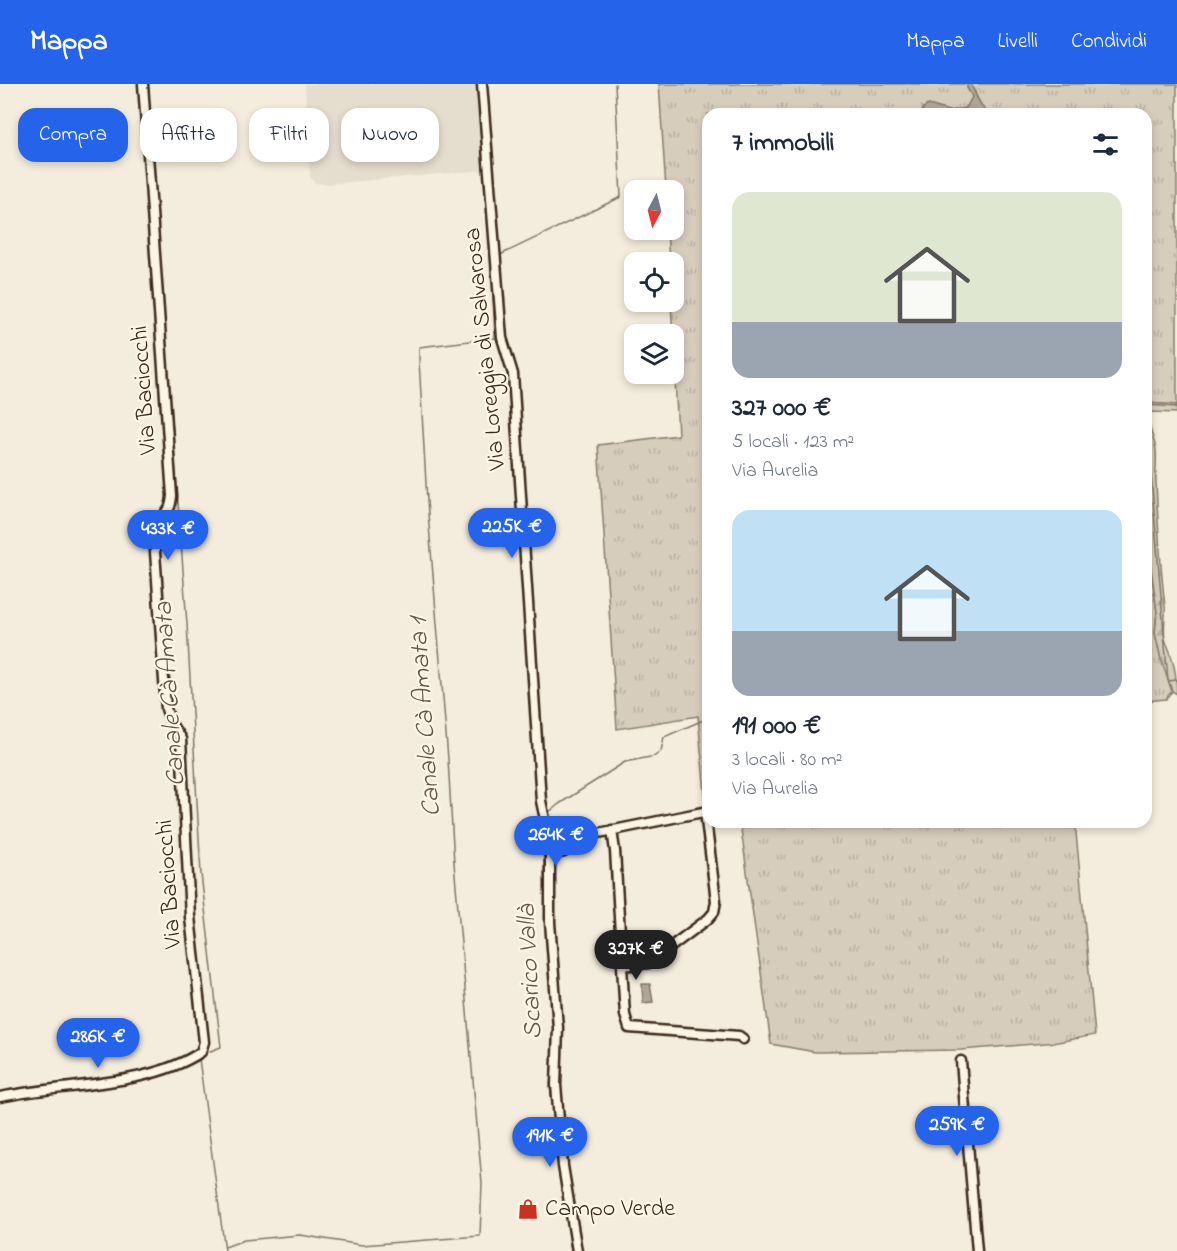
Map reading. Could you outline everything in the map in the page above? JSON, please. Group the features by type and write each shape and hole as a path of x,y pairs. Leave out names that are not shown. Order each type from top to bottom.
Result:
{"street":[{"name":"Via Baciocchi","path":"0,1097 154,1073 189,1060 201,1052 204,1042 190,917 180,739 166,709 155,552 155,531 162,518 170,511 172,496 144,84"},
{"name":"Via Loreggia di Salvarosa","path":"482,84 502,338 513,374 541,801 550,845 550,922 558,1028 556,1085 563,1166 577,1251"},
{"path":"584,836 564,851 554,853 550,845 553,837 584,836 702,812"},
{"path":"545,821 567,843 564,851"},
{"path":"622,966 649,963 708,919 714,912 716,901 708,828"},
{"path":"612,830 625,1015 629,1028 738,1036 743,1039"},
{"name":"Via Loreggia di Salvarosa","path":"551,875 564,851"},
{"path":"961,1061 978,1251"}],"shaded area":[{"path":"305,84 476,84 483,116 486,170 327,184 315,183 310,177 309,162 329,162 329,108 306,108"},
{"path":"967,84 971,84 984,108 966,108 972,97"},
{"path":"929,105 939,108 923,108"},
{"path":"642,984 650,984 653,1002 643,1003"}],"green space":[{"path":"659,84 1177,84 1177,405 1152,403 1152,108 702,108 702,761 698,716 617,729 598,445 678,435 675,384 684,384 684,324 672,324 672,312 684,312 684,252 668,252 668,240 684,240 684,180 665,180"},
{"path":"1152,403 1177,405 1177,413 1152,412"},
{"path":"1152,434 1156,451 1158,529 1165,610 1164,634 1175,669 1177,694 1172,691 1161,659 1155,633 1157,612 1152,576"},
{"path":"1152,576 1157,612 1155,633 1172,691 1166,699 1152,700"},
{"path":"741,828 1076,828 1095,1035 1058,1042 961,1050 815,1052 771,1044"}],"waterway":[{"name":"Canale Cà Amata","path":"147,84 187,624 201,874 221,1047 205,1053"},
{"name":"Canale Cà Amata 1","path":"500,255 621,197 615,84"},
{"name":"Canale Cà Amata 1","path":"225,1247 244,1240 300,1235 362,1245 480,1236 482,1183 454,863 427,501 419,347 495,338 493,295 495,293"},
{"path":"1152,405 1177,407"},
{"path":"1152,488 1168,681 1177,680"},
{"name":"Scarico Vallà","path":"548,813 625,762 655,756 661,751 664,737 702,721"},
{"name":"Scarico Vallà","path":"542,822 546,910"},
{"name":"Scarico Vallà","path":"550,975 554,1039"},
{"name":"Scarico Vallà","path":"553,1049 550,1087 557,1140"},
{"name":"Canale Cà Amata","path":"201,1057 199,1059 225,1251"},
{"name":"Scarico Vallà","path":"565,1204 571,1251"}],"place":[{"name":"Campo Verde","path":"528,1209"}]}
